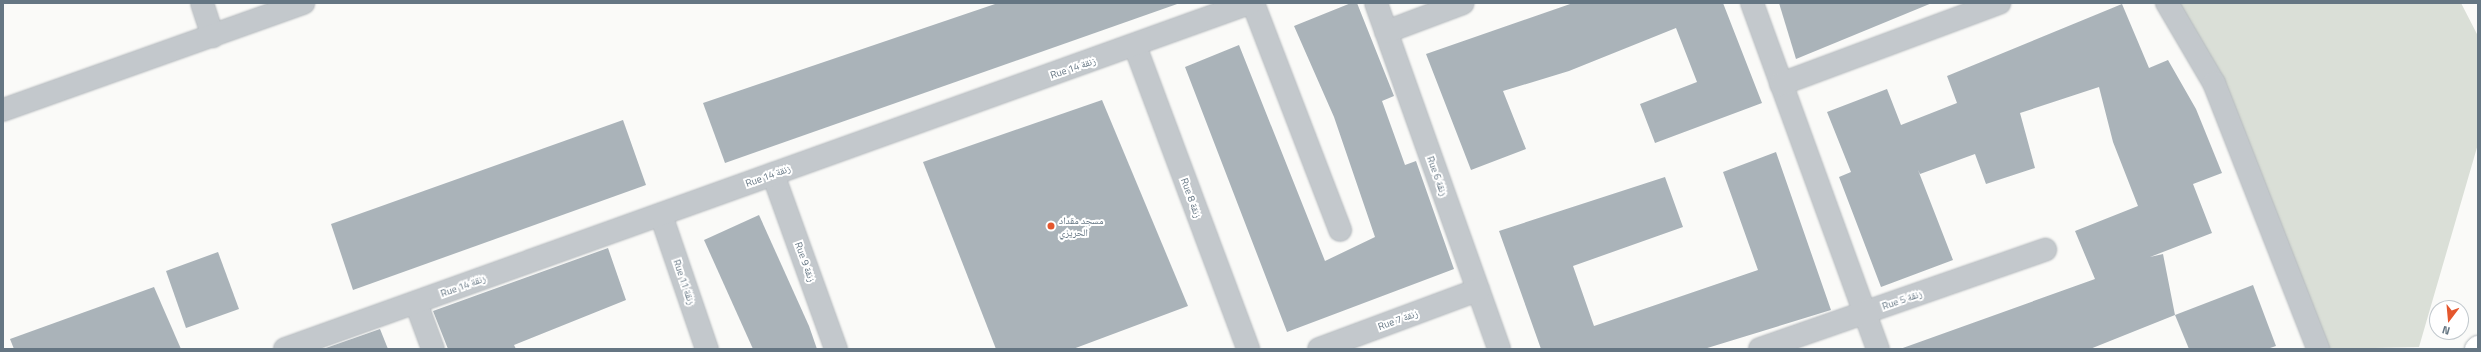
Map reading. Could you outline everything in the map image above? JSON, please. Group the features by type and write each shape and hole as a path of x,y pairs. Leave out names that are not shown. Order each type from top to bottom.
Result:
{"street":[{"path":"202,3 213,36"},
{"path":"3,110 303,3"},
{"path":"1252,3 1340,230"},
{"name":"Rue 14 زنقة","path":"285,349 1252,3"},
{"name":"Rue 6 زنقة","path":"1376,3 1499,349"},
{"path":"1386,32 1463,3"},
{"path":"1752,3 1878,349"},
{"path":"1781,84 1999,3"},
{"path":"2167,3 2214,83 2318,349"},
{"name":"Rue 8 زنقة","path":"1135,46 1248,349"},
{"name":"Rue 9 زنقة","path":"773,174 836,349"},
{"name":"Rue 11 زنقة","path":"661,215 707,349"},
{"name":"Rue 5 زنقة","path":"1760,349 2045,250"},
{"name":"Rue 7 زنقة","path":"1319,349 1478,290"},
{"path":"416,303 433,349"}],"shaded area":[{"path":"2167,3 2461,3 2478,36 2478,144 2433,300 2429,300 2429,313 2419,347 2330,349 2216,77"}],"building":[{"path":"998,3 1180,3 725,163 703,103"},
{"path":"1351,3 1357,3 1394,96 1382,101 1405,165 1416,161 1454,269 1287,332 1185,67 1239,45 1325,261 1375,237 1334,117 1294,26"},
{"path":"1573,3 1723,3 1762,103 1655,143 1640,104 1697,82 1676,28 1569,71 1503,91 1526,149 1471,170 1426,54"},
{"path":"1779,3 1932,3 1796,59"},
{"path":"2122,4 2149,68 2168,60 2196,109 2222,173 2193,184 2212,233 2150,257 2163,254 2175,315 2090,349 1900,349 2095,279 2075,231 2138,206 2113,142 2099,87 2020,113 2035,168 1986,184 1975,154 1920,174 1918,170 1953,260 1881,287 1839,177 1851,172 1827,112 1887,89 1901,125 1957,103 1947,76"},
{"name":"مسجد مقداد الحريزي","path":"1102,100 1188,306 1073,349 996,349 923,162"},
{"path":"623,120 646,185 353,290 331,224"},
{"path":"1776,152 1831,310 1704,349 1541,349 1499,231 1665,177 1683,227 1573,266 1594,326 1758,270 1723,172"},
{"path":"759,215 809,326 817,349 753,349 704,240"},
{"path":"608,248 626,300 514,345 516,349 448,349 433,311"},
{"path":"218,252 239,309 186,328 166,271"},
{"path":"2253,285 2276,346 2267,349 2189,349 2175,315"},
{"path":"154,287 181,349 14,349 10,339"},
{"path":"380,329 388,349 323,349"}],"place":[{"name":"مسجد مقداد الحريزي","path":"1051,226"}]}
